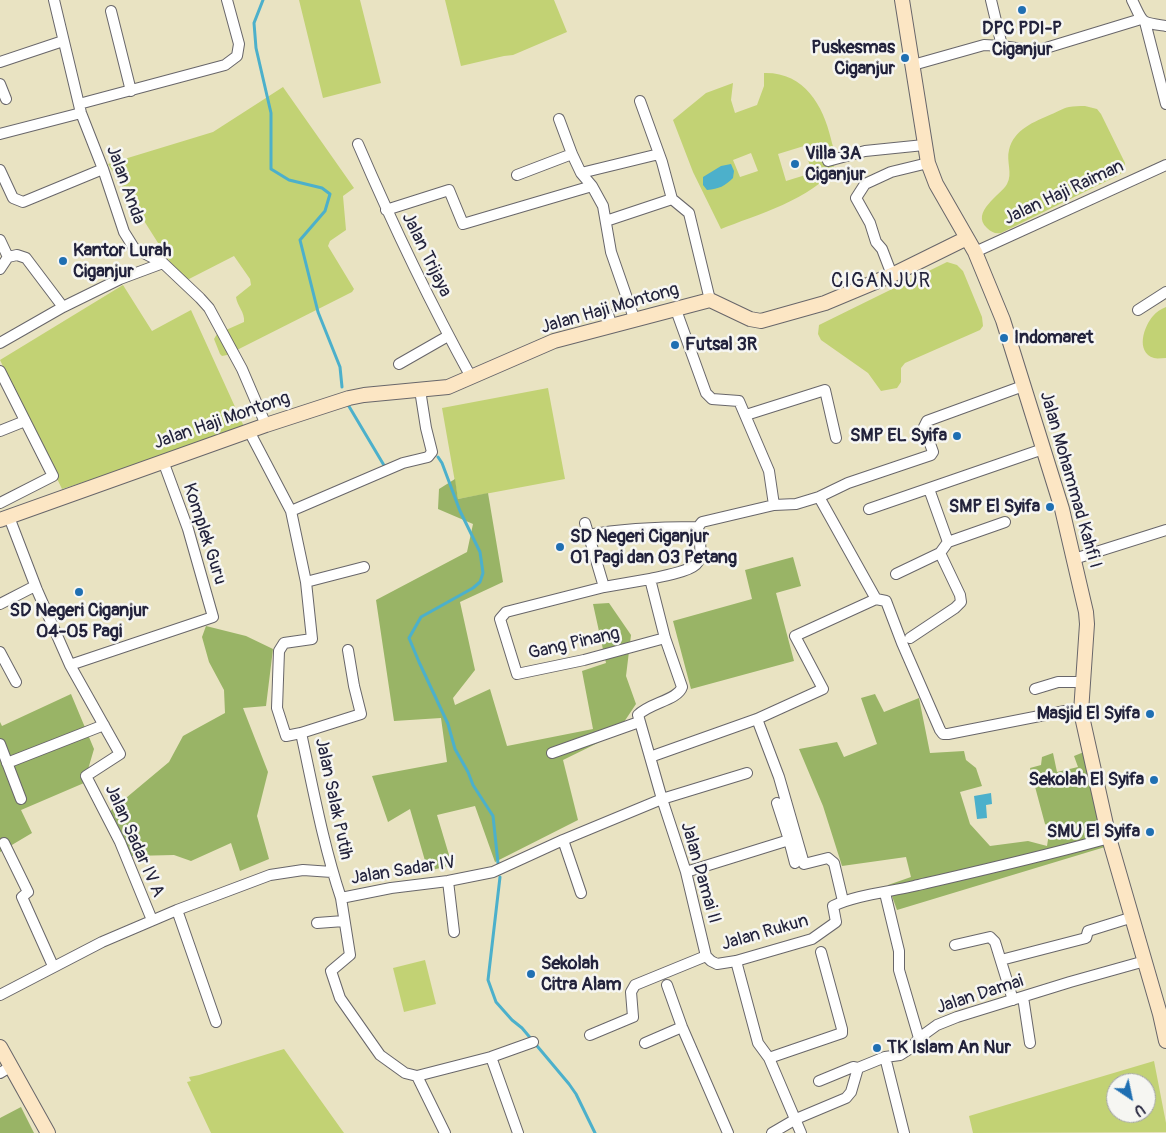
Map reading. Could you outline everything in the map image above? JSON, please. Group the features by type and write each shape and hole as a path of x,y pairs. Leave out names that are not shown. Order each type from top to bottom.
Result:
{"street":[{"name":"Jalan Anda","path":"54,0 62,41 80,108 124,232 134,248 163,263 208,308 242,369 266,425"},
{"path":"0,134 130,91 225,65 237,56 239,44 227,0"},
{"name":"Jalan Mohammad Kahfi I","path":"902,0 928,163 936,184 975,252 1003,320 1058,492 1086,612 1087,624 1081,712 1110,838 1166,1041"},
{"path":"991,0 1002,46"},
{"path":"1132,0 1143,21 1166,104"},
{"path":"111,10 130,91"},
{"path":"913,64 984,45 1036,50 1143,21 1166,26"},
{"path":"0,62 62,41"},
{"path":"0,84 6,99"},
{"path":"640,101 659,154 672,199 689,213 710,300 750,319 760,320 825,303 892,276 967,238"},
{"path":"559,119 581,173 592,186 603,206 611,252 635,321"},
{"name":"Jalan Trijaya","path":"358,144 386,210 448,336 471,377"},
{"path":"828,161 865,151 924,145"},
{"path":"517,175 572,154"},
{"path":"581,173 659,154"},
{"path":"892,276 882,248 876,242 870,223 856,198 865,184 891,172 928,163"},
{"name":"Jalan Haji Raiman","path":"975,252 1166,165"},
{"path":"0,170 13,198 22,202 103,169"},
{"path":"386,210 449,190 463,224 592,186"},
{"path":"606,221 672,199"},
{"path":"0,240 8,257"},
{"path":"0,269 8,257 17,255 26,258 63,307"},
{"path":"0,342 63,307 120,279 163,263"},
{"path":"1138,310 1166,292"},
{"name":"Jalan Haji Montong","path":"5,518 266,425 349,398 448,388 554,341 610,321 635,321 710,300"},
{"path":"676,310 706,393 712,399 739,401 769,471 774,506"},
{"path":"399,364 448,336"},
{"path":"0,371 53,476 0,503"},
{"path":"585,523 604,587 691,569 698,562 700,554 698,527 702,522 774,506 796,504 819,497 848,483 931,455 933,449 924,427 927,420 1023,386"},
{"path":"291,511 403,463 428,457 432,452 420,390"},
{"path":"746,415 824,390 836,438"},
{"path":"0,431 25,421"},
{"name":"Jalan Salak Putih","path":"249,432 291,511 306,582 312,638 284,643 279,651 277,708 286,736 302,733 361,714 348,650"},
{"path":"868,508 1044,449"},
{"name":"Komplek Guru","path":"70,665 213,616 188,530 163,461"},
{"path":"929,489 948,542"},
{"path":"819,497 876,600"},
{"path":"5,518 70,665 104,725 7,763"},
{"path":"896,574 940,554 948,542 1005,522"},
{"path":"588,535 674,527 698,527"},
{"path":"1074,558 1166,530"},
{"path":"910,638 961,602 940,554"},
{"path":"306,582 364,567"},
{"path":"650,579 665,638 682,687 681,692 644,709 638,715 662,799"},
{"path":"0,604 35,586"},
{"name":"Gang Pinang","path":"604,587 506,612 500,619 517,674 584,660 665,638"},
{"path":"650,757 757,719 823,689 795,636 876,600 886,601 902,643 943,734 1065,711 1081,712"},
{"path":"0,652 16,682"},
{"path":"1034,689 1058,682 1083,682"},
{"path":"757,719 779,777 804,864 828,858 834,863 843,901 1056,853 1110,838"},
{"path":"552,754 639,722"},
{"name":"Jalan Sadar IV A","path":"104,725 120,754 86,776 120,842 152,920"},
{"name":"Jalan Salak Putih","path":"302,733 332,872"},
{"path":"0,744 21,799"},
{"name":"Jalan Sadar IV","path":"0,995 102,942 177,910 270,875 303,870 332,872 341,898 493,872 563,840 662,799 746,773"},
{"name":"Jalan Damai II","path":"662,799 686,872 706,956"},
{"path":"777,803 795,863"},
{"path":"563,840 581,893"},
{"path":"686,872 789,840"},
{"path":"4,843 28,892 22,897 53,966"},
{"path":"448,881 454,932"},
{"path":"884,893 899,951 899,970 919,1038"},
{"path":"341,898 350,955 331,971 340,998 380,1055 405,1073 417,1076 491,1057 533,1042"},
{"name":"Jalan Rukun","path":"590,1035 633,1017 631,992 635,985 706,956 717,964 736,961 812,939 836,922 833,906 843,901"},
{"path":"177,910 216,1022"},
{"path":"1001,960 1086,938 1088,931 1133,917"},
{"path":"317,923 344,921"},
{"path":"955,945 990,937 995,942 1018,999 1030,1043"},
{"path":"769,1058 842,1032 821,952"},
{"path":"736,961 758,1044 769,1058 801,1133"},
{"name":"Jalan Damai","path":"819,1081 853,1067 858,1068 885,1057 900,1055 937,1025 1070,982 1145,961"},
{"path":"667,985 682,1027 728,1133"},
{"path":"645,1043 682,1027"},
{"path":"0,1047 5,1070 48,1133"},
{"path":"491,1057 518,1133"},
{"path":"885,1057 904,1133"},
{"path":"772,1133 796,1119 846,1098 851,1092 858,1068"},
{"path":"417,1076 446,1133"}],"green space":[{"path":"299,0 360,0 381,83 323,98"},
{"path":"445,0 554,0 567,32 513,55 461,66"},
{"path":"764,73 778,74 801,84 810,93 823,114 835,154 835,165 825,179 799,197 721,229 693,172 673,120 706,93 733,83 731,100 735,113 757,105 764,86","holes":["804,146 812,173 786,181 778,154","751,153 758,171 740,177 733,160"]},
{"path":"283,87 354,188 343,196 346,230 330,241 328,246 354,289 352,292 222,356 214,339 217,334 244,322 236,297 251,285 250,279 234,256 189,279 179,276 108,164 213,132"},
{"path":"1085,106 1097,109 1101,114 1125,163 1124,171 1001,233 990,231 983,222 982,216 988,204 1004,188 1009,180 1008,154 1015,137 1032,123 1062,109"},
{"path":"947,262 957,265 963,271 982,317 983,326 980,330 905,363 901,368 901,382 897,388 881,391 868,373 821,340 818,334 819,325"},
{"path":"123,285 152,331 191,310 246,431 62,489 0,360"},
{"path":"1166,307 1166,358 1155,358 1148,355 1145,350 1143,345 1144,332 1154,315"},
{"path":"548,388 565,479 458,499 442,408"},
{"path":"455,479 458,499 488,493 503,582 460,602 475,670 453,698 455,705 490,689 507,746 593,729 582,671 606,663 593,604 609,603 631,635 626,676 636,704 616,734 563,760 578,820 495,862 475,806 437,815 452,865 428,871 410,809 388,822 372,776 447,762 441,718 394,721 376,600 467,552 473,524 438,509 439,489"},
{"path":"793,557 801,586 776,593 794,661 691,689 673,621 752,599 745,570"},
{"path":"206,626 246,636 273,649 266,706 243,708 268,772 257,816 269,859 240,871 231,843 191,861 174,855 132,856 108,813 169,762 183,736 225,713 224,690 209,662 202,637"},
{"path":"71,694 94,749 84,783 21,810 32,833 0,852 0,722 2,726"},
{"path":"875,694 884,712 919,698 930,753 964,751 966,760 976,768 982,786 960,792 970,824 990,846 1028,841 1047,846 1050,827 1045,824 1030,768 1041,765 1042,757 1053,753 1057,772 1078,767 1074,756 1084,752 1105,847 897,910 888,885 911,877 906,857 842,866 823,806 799,749 837,742 844,757 877,744 861,698"},
{"path":"425,960 436,1004 404,1012 393,968"},
{"path":"284,1049 344,1133 211,1133 187,1082 191,1081 189,1077"},
{"path":"1154,1061 1166,1132 973,1133 969,1116 1106,1075 1106,1123 1156,1123 1156,1073 1114,1073"},
{"path":"21,1107 34,1133 0,1133 0,1118"}],"water":[{"path":"731,164 734,171 733,178 722,187 707,190 703,185 703,177 721,166"},
{"path":"991,793 992,804 986,805 987,818 977,819 974,796"}],"waterway":[{"path":"263,0 254,23 256,48 271,113 271,169 289,180 322,188 330,194 325,211 300,240 318,312 340,367 342,387"},
{"path":"347,403 385,467"},
{"path":"438,457 460,511 480,552 483,573 480,582 473,588 421,617 409,638 448,724 455,749 473,785 493,816 498,863"},
{"path":"500,877 488,980 496,1002 522,1028 569,1084 595,1133"}],"place":[{"name":"DPC PDI-P Ciganjur","path":"1022,10"},
{"name":"Puskesmas Ciganjur","path":"905,58"},
{"name":"Villa 3A Ciganjur","path":"795,164"},
{"name":"Kantor Lurah Ciganjur","path":"63,261"},
{"name":"Indomaret","path":"1004,338"},
{"name":"Futsal 3R","path":"675,345"},
{"name":"SMP EL Syifa","path":"957,436"},
{"name":"SMP El Syifa","path":"1050,507"},
{"name":"SD Negeri Ciganjur 01 Pagi dan 03 Petang","path":"560,547"},
{"name":"SD Negeri Ciganjur 04-05 Pagi","path":"79,592"},
{"name":"Masjid El Syifa","path":"1150,714"},
{"name":"Sekolah El Syifa","path":"1154,780"},
{"name":"SMU El Syifa","path":"1150,832"},
{"name":"Sekolah Citra Alam","path":"531,974"},
{"name":"TK Islam An Nur","path":"877,1048"}],"district":[{"name":"CIGANJUR","path":"881,282"}]}
